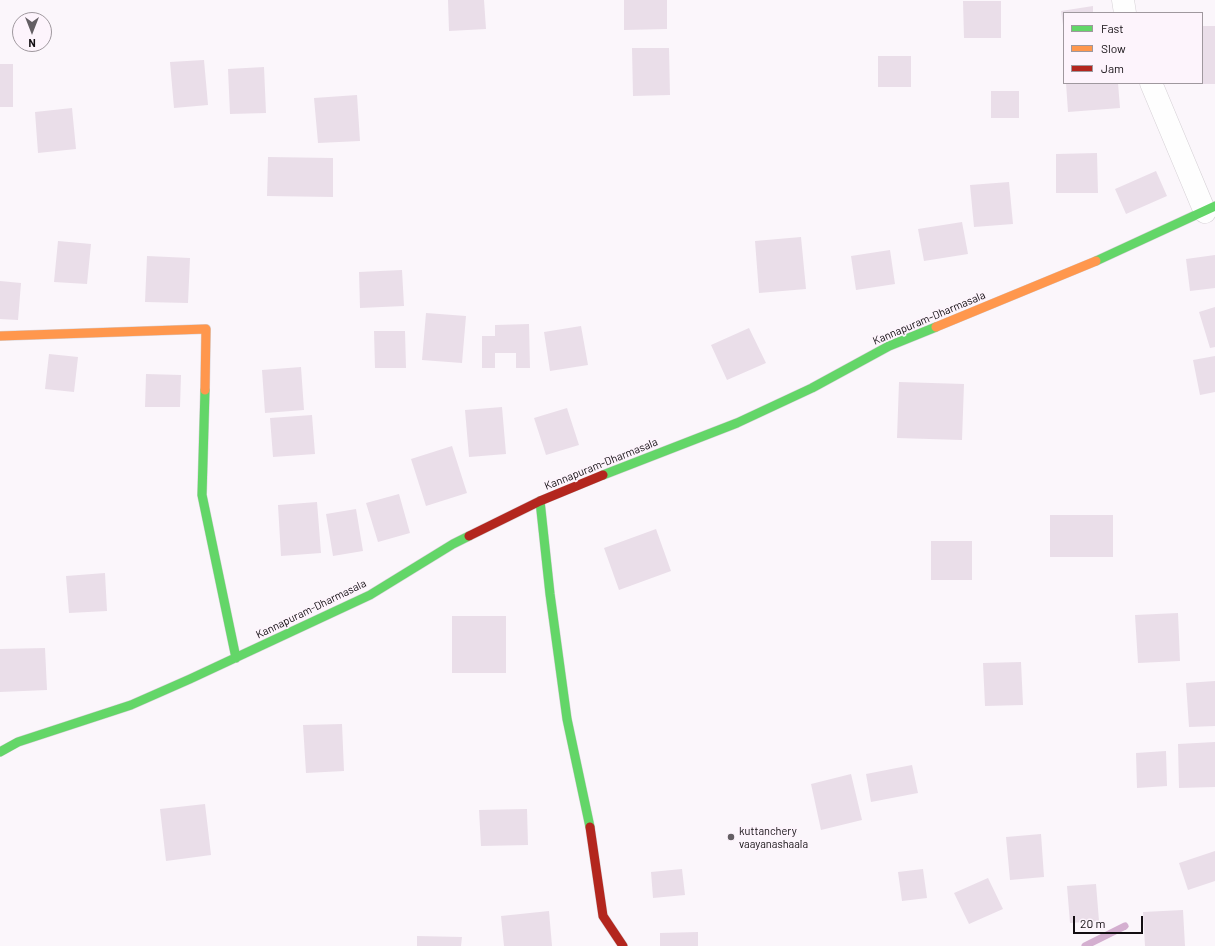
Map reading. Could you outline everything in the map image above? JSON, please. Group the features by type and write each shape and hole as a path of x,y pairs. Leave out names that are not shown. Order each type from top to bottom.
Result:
{"main road":[{"name":"Kannapuram-Dharmasala","path":"0,752 18,742 130,705 236,658 370,595 453,544 540,501 634,462 737,423 812,388 889,346 1100,259 1210,209"},
{"path":"0,336 206,329 202,495 236,658"},
{"path":"540,501 550,594 567,719 591,834 603,916 623,946"}],"street":[{"path":"1123,0 1125,12"},
{"path":"1151,84 1210,209"}],"building":[{"path":"448,0 484,0 486,29 449,31"},
{"path":"624,0 667,0 667,29 624,30"},
{"path":"963,1 1001,1 1001,38 964,38"},
{"path":"1093,6 1093,12 1063,12 1063,25 1061,11"},
{"path":"1203,26 1215,26 1215,84 1203,84"},
{"path":"632,48 669,48 670,95 633,96"},
{"path":"878,56 911,56 911,87 878,87"},
{"path":"204,60 208,105 174,108 170,62"},
{"path":"0,64 13,64 13,107 0,107"},
{"path":"264,67 266,113 230,114 228,69"},
{"path":"1066,84 1118,84 1120,108 1068,112"},
{"path":"991,91 1019,91 1019,118 991,118"},
{"path":"357,95 360,141 318,143 314,98"},
{"path":"72,108 76,149 38,153 35,112"},
{"path":"1097,153 1098,193 1056,193 1056,154"},
{"path":"268,157 333,158 333,197 267,196"},
{"path":"1156,171 1167,196 1126,214 1115,189"},
{"path":"1009,182 1013,224 974,227 970,185"},
{"path":"962,222 968,254 924,261 918,229"},
{"path":"801,237 806,289 759,293 755,241"},
{"path":"58,241 91,244 87,284 54,282"},
{"path":"890,250 895,284 856,290 851,256"},
{"path":"1215,255 1215,288 1190,291 1186,259"},
{"path":"147,256 190,258 188,303 145,302"},
{"path":"402,270 404,306 360,308 359,272"},
{"path":"0,281 21,283 18,320 0,319"},
{"path":"1215,307 1215,347 1210,348 1199,312"},
{"path":"426,313 466,316 462,363 422,360"},
{"path":"529,324 530,368 516,368 516,353 495,353 495,368 482,368 482,336 495,336 495,325"},
{"path":"581,326 588,365 550,371 544,332"},
{"path":"749,328 766,363 727,380 711,345"},
{"path":"374,331 405,331 406,368 375,368"},
{"path":"49,354 78,357 74,392 45,389"},
{"path":"1215,356 1215,392 1200,395 1193,360"},
{"path":"301,367 304,410 265,413 262,370"},
{"path":"146,374 181,375 180,407 145,407"},
{"path":"899,382 964,384 962,440 897,438"},
{"path":"502,407 506,454 469,457 465,410"},
{"path":"567,408 579,445 546,455 534,418"},
{"path":"312,415 315,454 273,457 270,418"},
{"path":"452,446 467,493 426,506 411,459"},
{"path":"399,494 410,533 378,542 366,503"},
{"path":"317,502 321,553 281,556 278,505"},
{"path":"356,509 363,551 333,556 326,514"},
{"path":"1050,515 1113,515 1113,557 1050,557"},
{"path":"656,529 671,571 619,590 604,548"},
{"path":"931,541 972,541 972,580 931,580"},
{"path":"105,573 107,611 69,613 66,576"},
{"path":"1178,613 1180,661 1138,663 1135,615"},
{"path":"452,616 506,616 506,673 452,673"},
{"path":"45,648 47,690 0,692 0,649"},
{"path":"1021,662 1023,705 985,706 983,663"},
{"path":"1215,681 1215,726 1189,727 1186,683"},
{"path":"342,724 344,771 306,773 303,725"},
{"path":"1215,742 1215,787 1179,788 1178,744"},
{"path":"1166,751 1167,786 1137,788 1136,753"},
{"path":"912,765 918,793 871,802 866,774"},
{"path":"851,774 862,820 821,830 811,784"},
{"path":"205,804 211,855 166,861 160,809"},
{"path":"527,809 528,845 481,846 479,810"},
{"path":"1041,834 1044,877 1010,880 1006,837"},
{"path":"1215,851 1215,881 1188,890 1179,863"},
{"path":"682,869 685,895 653,898 651,872"},
{"path":"923,869 927,898 902,901 898,872"},
{"path":"988,878 1003,909 969,924 954,893"},
{"path":"1096,884 1099,921 1070,923 1067,886"},
{"path":"1183,910 1185,946 1145,946 1143,912"},
{"path":"549,911 552,946 504,946 501,916"},
{"path":"698,932 698,946 660,946 660,933"},
{"path":"417,936 462,937 461,946 417,946"}],"waterway":[{"path":"1085,946 1125,926"}],"traffic: fast":[{"path":"1096,261 1215,206"},
{"path":"603,475 737,423 812,388 889,346 936,327"},
{"path":"205,390 202,495 236,658"},
{"path":"540,501 550,594 567,719 590,827"},
{"path":"0,752 18,742 131,705 190,679 370,595 453,544 469,536"}],"traffic: slow":[{"path":"936,327 1096,261"},
{"path":"0,336 206,329 205,390"}],"traffic: jam":[{"path":"469,536 540,501 603,475"},
{"path":"590,827 603,916 623,946"}],"place":[{"name":"kuttanchery vaayanashaala","path":"731,837"}]}
